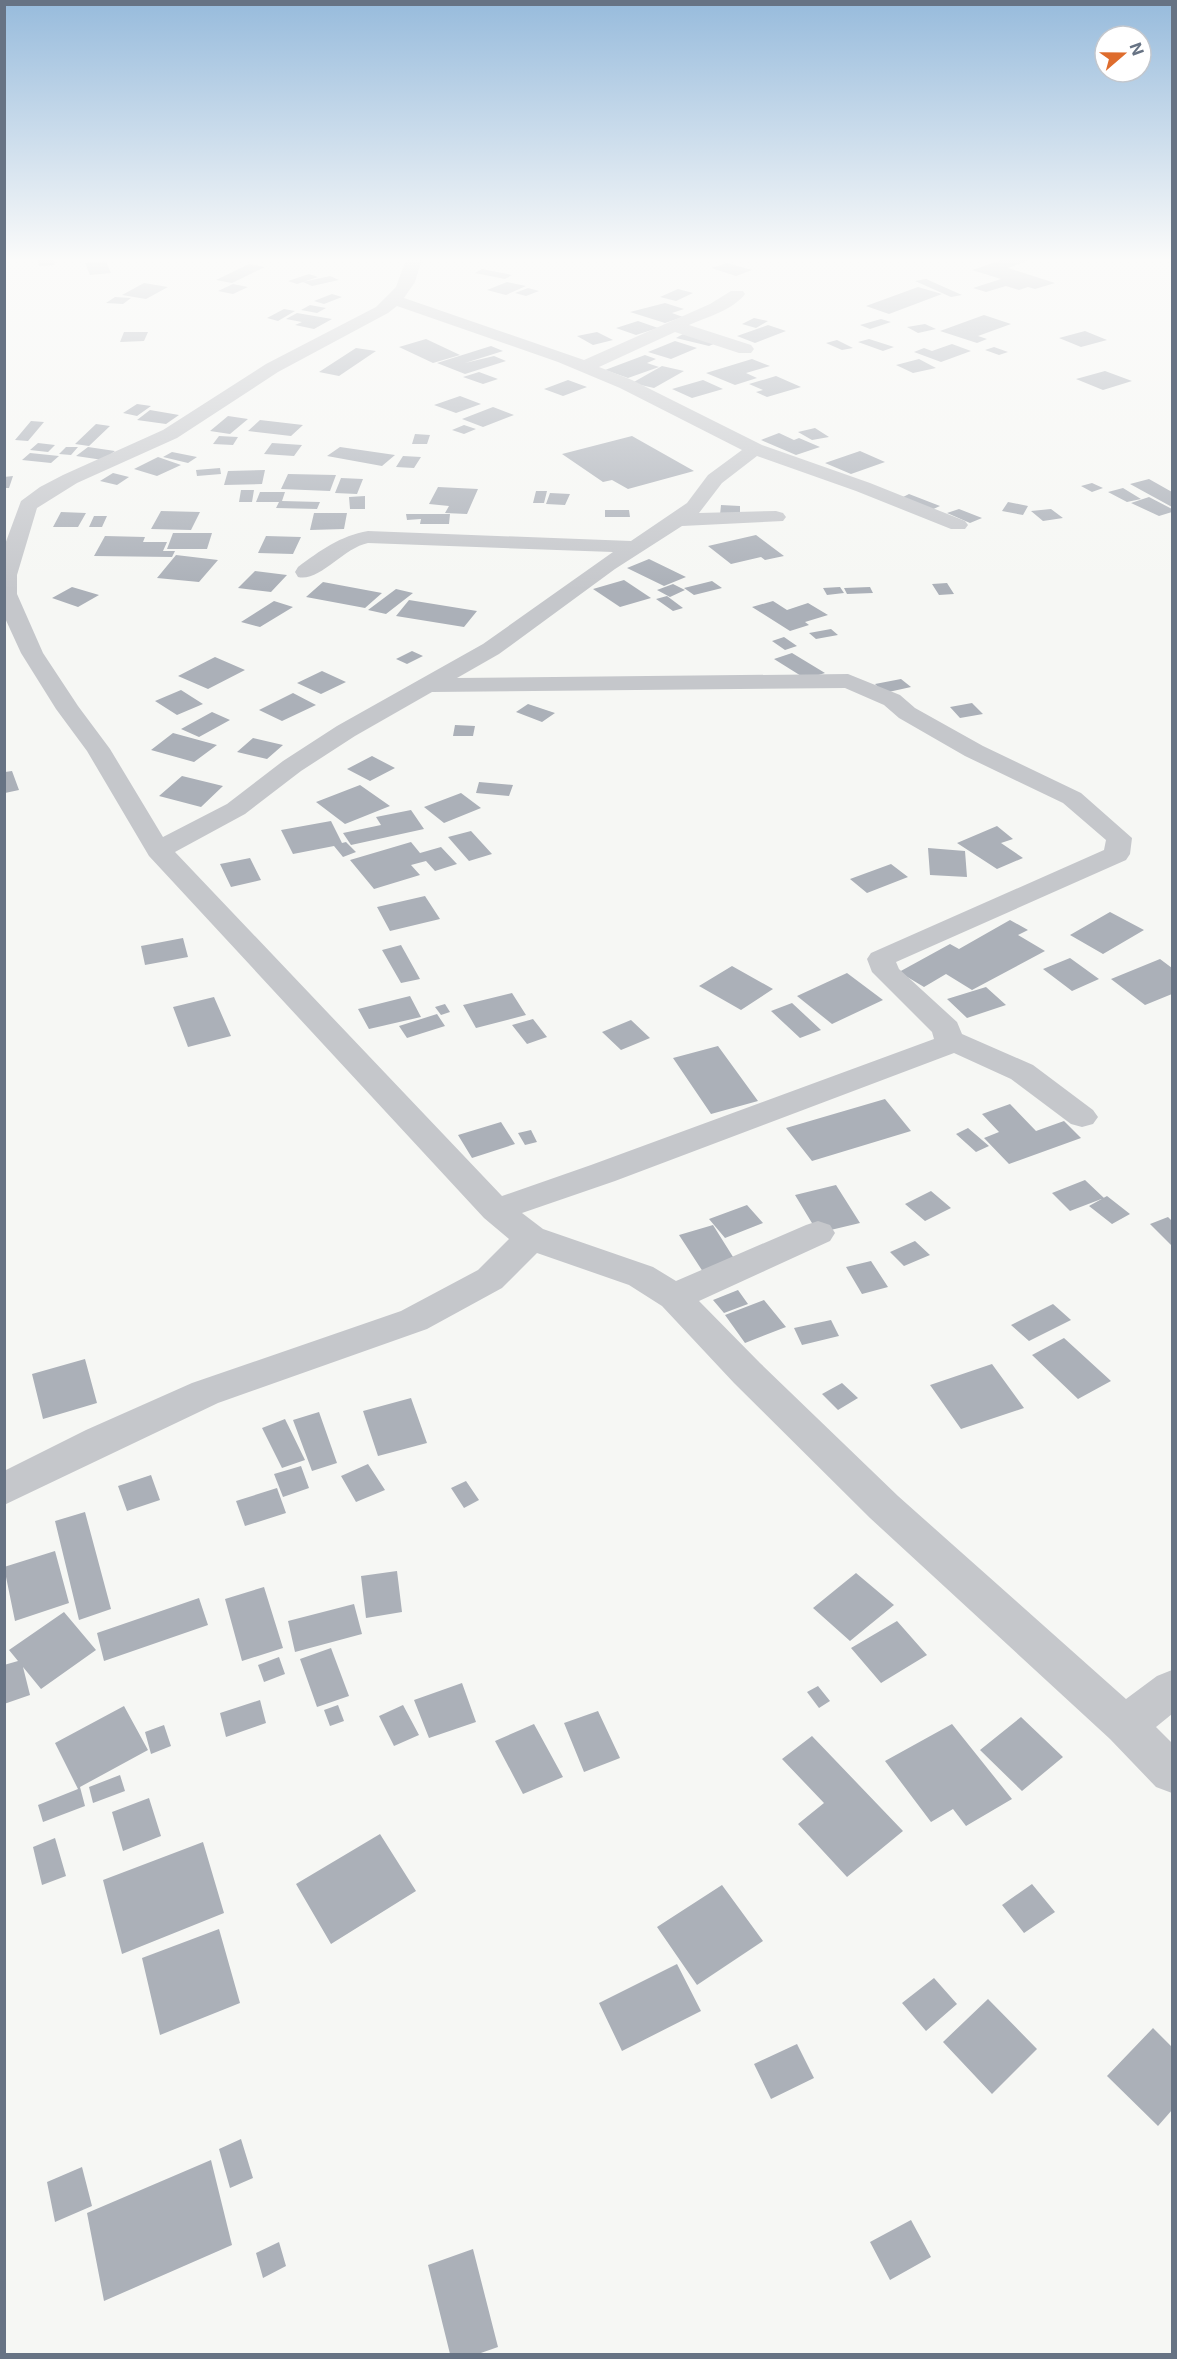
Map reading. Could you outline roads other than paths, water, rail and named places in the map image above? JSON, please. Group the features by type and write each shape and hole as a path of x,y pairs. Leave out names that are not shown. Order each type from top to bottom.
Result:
{"street":[{"path":"270,369 170,434 16,505 6,575 6,594 32,653 68,709 98,749 158,850 496,1210 531,1238 641,1276 674,1297 747,1373 884,1507 1125,1725 1173,1773"},
{"path":"589,369 705,422 755,449 863,487 958,525"},
{"path":"158,850 236,808 345,730 491,649 677,520 694,507 715,479 755,449"},
{"path":"677,520 776,518"},
{"path":"306,572 341,544 356,538 368,537 636,547"},
{"path":"429,685 848,681 892,700 907,713 974,752 1072,798 1119,838 1117,854 881,959 882,966 889,975 946,1029 948,1044 603,1173 496,1210"},
{"path":"949,1038 1022,1072 1082,1117"},
{"path":"674,1297 818,1233"},
{"path":"4,1489 99,1441 205,1393 414,1320 490,1280 531,1238"},
{"path":"1125,1725 1173,1689"}]}
